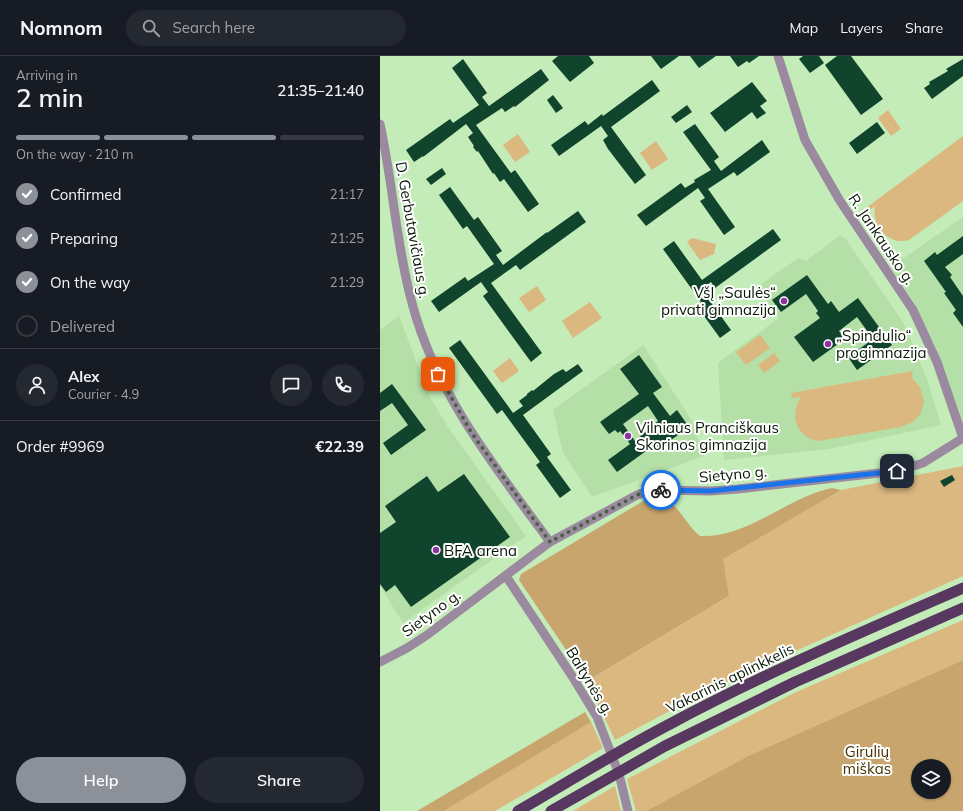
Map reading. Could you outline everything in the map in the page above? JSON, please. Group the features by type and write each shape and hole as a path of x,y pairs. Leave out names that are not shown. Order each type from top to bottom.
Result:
{"highway":[{"name":"Vakarinis aplinkkelis","path":"518,811 605,760 697,710 813,653 963,588"},
{"path":"551,811 636,761 679,739 795,682 963,608"}],"street":[{"name":"R. Jankausko g.","path":"778,56 806,140 840,201 913,310 936,362 963,438"},
{"name":"D. Gerbutavičiaus g.","path":"380,124 403,267 412,304 425,344 438,374 459,415 486,455 550,542"},
{"name":"Sietyno g.","path":"380,662 407,648 427,635 550,542 601,513 648,491 710,491 897,471 922,463 963,438"},
{"name":"Baltynės g.","path":"506,576 582,691 603,730 619,774 628,811"}],"shaded area":[{"path":"888,110 901,129 891,136 878,118"},
{"path":"518,134 530,152 515,162 503,145"},
{"path":"963,136 963,201 909,240 895,240 888,237 883,233 876,221 874,213 875,206 869,211 866,208"},
{"path":"656,141 668,159 652,170 640,153"},
{"path":"963,217 963,424 935,345 914,302 891,267"},
{"name":"„Spindulio“ progimnazija","path":"839,236 845,238 905,325 928,382 941,425 829,449 724,460 718,363 779,318 757,287 798,258 806,261"},
{"path":"692,238 716,244 714,254 700,260 687,242"},
{"path":"537,286 546,300 529,312 519,298"},
{"path":"590,302 602,318 573,338 562,321"},
{"path":"399,316 430,397 448,427 526,536 403,623 380,586 380,330"},
{"path":"760,335 770,348 746,365 736,352"},
{"name":"Vilniaus Pranciškaus Skorinos gimnazija","path":"643,345 691,419 704,456 592,497 563,453 553,410"},
{"path":"774,353 780,361 764,373 758,365"},
{"path":"510,358 519,371 502,383 493,371"},
{"path":"912,371 913,377 911,377 920,387 924,401 921,413 913,422 901,427 818,441 810,439 804,435 797,424 795,418 797,404 801,397 792,398 791,393"},
{"path":"963,466 963,576 713,688 615,740 587,681 729,596 722,559 841,490"},
{"path":"963,620 963,660 748,756 646,811 636,811 627,779 794,693"},
{"path":"591,722 603,748 495,811 444,811"},
{"path":"615,786 621,811 573,811"}],"green space":[{"path":"832,488 841,490 723,559 729,596 587,681 519,580 521,574 650,497 666,499 678,510 694,531 700,536 718,535 734,531 799,500"},
{"name":"Girulių miškas","path":"963,660 963,811 646,811 748,756"},
{"path":"585,712 591,722 444,811 417,811"}],"building":[{"path":"558,56 589,56 594,63 570,82 552,61"},
{"path":"651,56 679,56 661,69"},
{"path":"690,56 716,56 699,68"},
{"path":"730,56 759,56 749,63 747,61 738,67"},
{"path":"803,56 819,56 824,63 810,73 799,59"},
{"path":"837,56 851,56 883,99 861,115 825,65"},
{"path":"463,59 487,93 482,97 489,106 541,69 549,80 515,107 514,106 505,112 502,108 476,125 511,173 515,170 539,204 528,212 504,179 500,182 478,151 477,152 473,147 474,146 468,137 473,133 466,124 423,157 414,162 406,150 450,119 453,123 479,105 452,68"},
{"path":"963,59 963,76 932,99 924,88 930,84 929,82 948,71 946,69"},
{"path":"652,80 660,91 611,127 646,175 635,184 608,149 603,140 608,136 601,126 559,156 551,145 585,121 588,125 602,114 603,116"},
{"path":"752,82 767,101 760,106 766,113 757,119 752,112 725,132 710,113"},
{"path":"553,95 563,108 556,113 547,100"},
{"path":"687,105 692,112 676,123 671,117"},
{"path":"877,122 885,133 857,154 849,143"},
{"path":"695,124 719,157 714,161 721,171 762,140 770,152 737,176 734,172 708,189 735,227 724,235 700,201 705,198 698,188 646,226 637,215 681,183 685,188 695,182 694,180 711,170 683,132"},
{"path":"442,168 446,174 431,185 426,179"},
{"path":"450,187 474,220 478,217 502,251 496,255 503,265 578,211 586,222 520,270 516,265 491,283 542,353 531,362 483,296 488,292 481,282 439,312 431,301 465,277 468,281 494,264 467,226 463,229 439,195"},
{"path":"773,229 781,240 715,288 711,282 701,289 731,330 720,338 696,305 701,302 663,249 674,241 702,280"},
{"path":"963,236 963,254 945,267 952,275 950,277 963,296 963,327 953,313 956,310 944,293 946,292 924,261 935,252 937,255"},
{"path":"807,275 828,304 831,301 839,312 858,298 892,345 857,370 848,357 873,339 857,317 839,331 845,339 813,362 794,337 820,318 816,313 818,311 806,294 781,312 772,300"},
{"path":"460,340 513,413 523,406 519,401 554,374 563,369 566,372 578,364 583,371 523,415 551,454 547,457 571,490 560,498 536,465 540,462 502,410 497,414 449,348"},
{"name":"Vilniaus Pranciškaus Skorinos gimnazija","path":"639,355 662,387 653,393 670,416 677,410 689,427 656,451 653,446 617,472 608,460 630,444 620,431 618,433 615,430 609,434 600,422 639,394 620,369","holes":["648,406 658,421 635,441 623,424"]},
{"path":"392,384 426,430 391,455 383,443 408,425 392,403 380,411 380,393"},
{"name":"BFA arena","path":"464,474 510,537 411,607 395,585 386,592 380,584 380,533 396,522 385,506 427,476 438,492"},
{"path":"952,475 955,480 944,487 940,481"}],"way so far":[{"path":"438,374 459,415 486,455 550,542 583,522 637,495 648,491 661,490"}],"place":[{"name":"VšĮ „Saulės“ privati gimnazija","path":"784,301"},
{"name":"„Spindulio“ progimnazija","path":"828,344"},
{"name":"Vilniaus Pranciškaus Skorinos gimnazija","path":"628,436"},
{"name":"BFA arena","path":"436,550"}],"route":[{"path":"661,490 710,491 738,489 897,471"}]}
